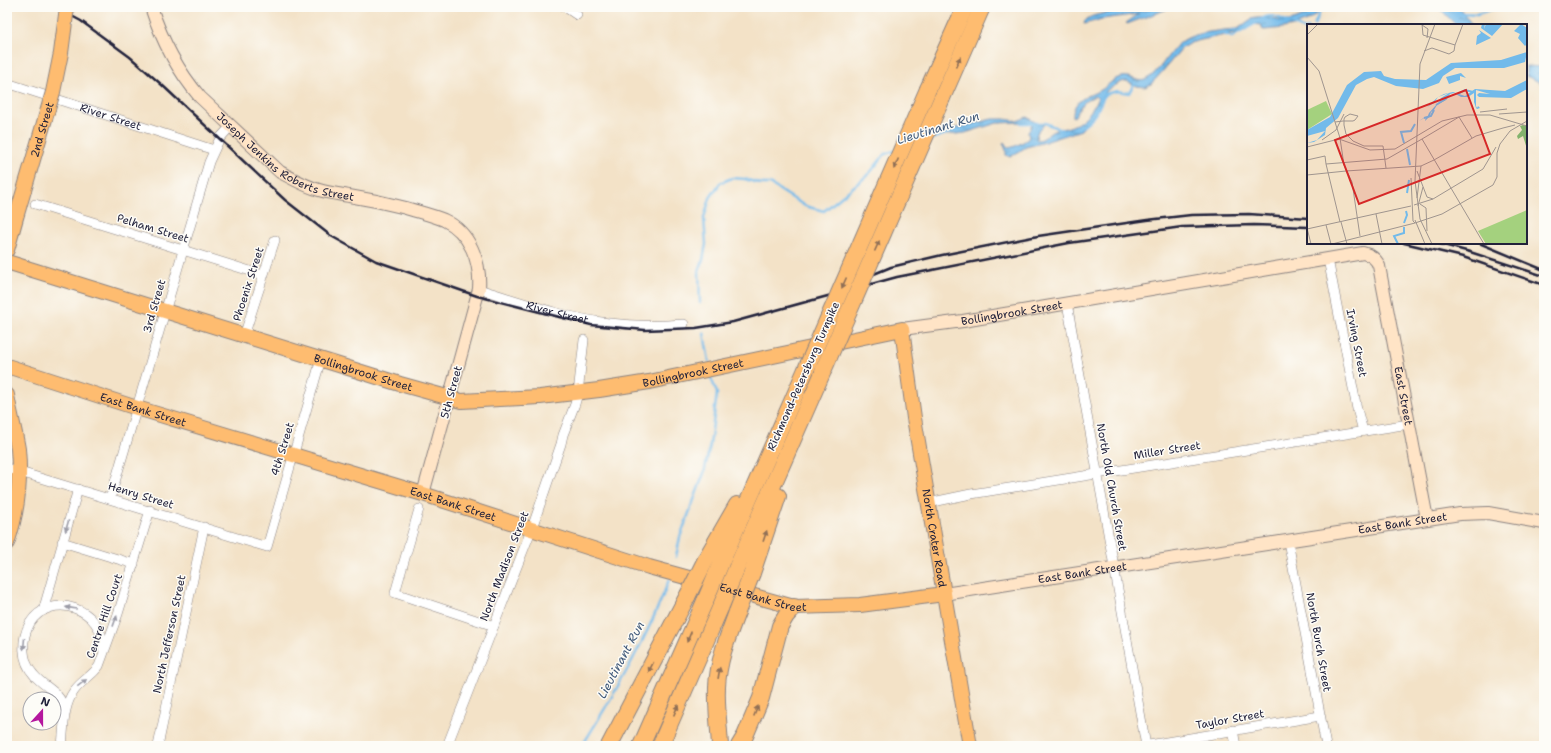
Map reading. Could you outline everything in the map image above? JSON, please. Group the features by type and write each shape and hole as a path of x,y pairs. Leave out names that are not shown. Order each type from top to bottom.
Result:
{"highway":[{"name":"Richmond-Petersburg Turnpike","path":"714,560 776,438 965,7"},
{"name":"Richmond-Petersburg Turnpike","path":"660,746 982,7"},
{"path":"720,746 717,687 721,657 752,573 812,396"},
{"path":"609,746 688,595 714,560"},
{"path":"641,746 705,601 714,560"},
{"path":"739,746 745,736 761,698 780,626 794,607"},
{"path":"616,746 637,693"}],"main road":[{"name":"2nd Street","path":"7,250 53,92 61,53 67,7"},
{"name":"Bollingbrook Street","path":"7,262 244,336 461,401 540,397 578,393 649,382 902,330"},
{"name":"North Crater Road","path":"902,330 928,503 970,746"},
{"name":"East Bank Street","path":"7,366 137,408 532,528 649,567 794,607 860,605 944,594"},
{"path":"7,395 18,449 13,470 17,503 7,543"}],"street":[{"name":"Joseph Jenkins Roberts Street","path":"152,7 162,38 180,71 200,97 269,162 292,179 318,190 393,205 432,215 445,221 454,227 469,244 476,257 479,268 479,289"},
{"path":"565,7 577,16"},
{"name":"River Street","path":"7,83 214,150"},
{"name":"3rd Street","path":"110,498 183,249 214,150 220,138 231,126"},
{"name":"Pelham Street","path":"35,204 263,275"},
{"name":"Phoenix Street","path":"244,336 275,240"},
{"name":"Bollingbrook Street","path":"902,330 1363,253 1368,254 1377,260 1380,272"},
{"name":"Irving Street","path":"1328,259 1357,409 1363,431"},
{"name":"East Street","path":"1380,272 1427,519"},
{"name":"River Street","path":"479,289 536,307 586,320 633,326 684,324"},
{"name":"5th Street","path":"423,494 479,289"},
{"name":"North Old Church Street","path":"1067,303 1145,746"},
{"name":"North Madison Street","path":"447,746 532,528 562,444 563,436 578,393 584,340"},
{"name":"4th Street","path":"267,546 321,359"},
{"name":"Miller Street","path":"928,503 971,494 1409,424"},
{"name":"Henry Street","path":"13,470 267,546"},
{"path":"43,611 78,489"},
{"path":"419,509 395,593 494,626"},
{"name":"Centre Hill Court","path":"65,710 73,692 94,673 102,658 134,564 150,510"},
{"name":"East Bank Street","path":"944,594 1472,513 1488,513 1544,523"},
{"name":"North Jefferson Street","path":"158,746 204,527"},
{"path":"62,542 134,564"},
{"name":"North Burch Street","path":"1288,542 1326,746"},
{"path":"62,746 65,710 59,697 50,687 34,675 25,658 24,649 26,632 31,622 43,611 55,607 77,609 90,616 98,626 103,639 102,658"},
{"name":"Taylor Street","path":"1145,746 1320,716"},
{"path":"1233,730 1236,746"}],"water":[{"path":"1173,7 1127,24 1126,23 1139,14 1103,19 1084,24 1086,19 1101,14"},
{"path":"1315,7 1322,7 1317,14 1303,23 1288,27 1264,30 1262,29 1262,25 1253,24 1244,31 1190,43 1182,48 1151,84 1145,87 1137,86 1127,81 1121,82 1106,91 1097,110 1081,130 1026,147 1010,157 1006,155 1006,150 1003,143 1004,142 1008,148 1010,148 1027,140 1029,138 1028,133 1032,124 1027,122 997,123 965,133 946,135 949,130 992,119 1017,121 1027,117 1038,124 1044,124 1036,135 1037,140 1042,139 1055,130 1072,126 1081,121 1089,113 1098,99 1095,96 1085,101 1073,117 1073,111 1078,102 1101,90 1113,80 1128,77 1142,81 1151,77 1176,46 1186,39 1202,33 1237,29 1250,20 1256,18 1291,21 1308,13"},
{"path":"1438,7 1459,7 1471,24 1455,24"},
{"path":"1527,66 1544,67 1544,84 1527,76"}],"waterway":[{"name":"Lieutinant Run","path":"1314,24 1322,7"},
{"name":"Lieutinant Run","path":"1461,13 1477,14 1499,7"},
{"name":"Lieutinant Run","path":"1514,7 1526,7"},
{"name":"Lieutinant Run","path":"1260,20 1271,16 1288,22"},
{"name":"Lieutinant Run","path":"1224,34 1232,37 1256,23"},
{"name":"Lieutinant Run","path":"1293,24 1304,30 1307,28"},
{"name":"Lieutinant Run","path":"1080,127 1089,122 1105,94 1118,91 1129,93 1135,82"},
{"name":"Lieutinant Run","path":"1021,123 1045,123 1062,130"},
{"name":"Lieutinant Run","path":"931,139 949,133"},
{"name":"Lieutinant Run","path":"700,303 699,271 706,244 704,218 710,198 720,183 732,178 745,179 761,184 770,184 805,206 824,211 869,174 885,154 894,151"},
{"name":"Lieutinant Run","path":"704,333 709,361"},
{"name":"Lieutinant Run","path":"676,557 680,537 704,473 710,445 717,393 711,378"},
{"name":"Lieutinant Run","path":"582,746 630,665 651,623 669,580"}],"railway":[{"path":"55,7 81,21 130,57 285,200 331,236 376,261 477,296 591,325 645,330 696,328 733,322 897,277 1069,243 1182,227 1254,225 1307,227"},
{"path":"852,283 891,267 942,255 1038,236 1147,220 1191,215 1249,214 1307,218"},
{"path":"1408,244 1463,257 1544,285"},
{"path":"1440,244 1470,252 1544,276"},
{"path":"1481,244 1544,270"}]}
